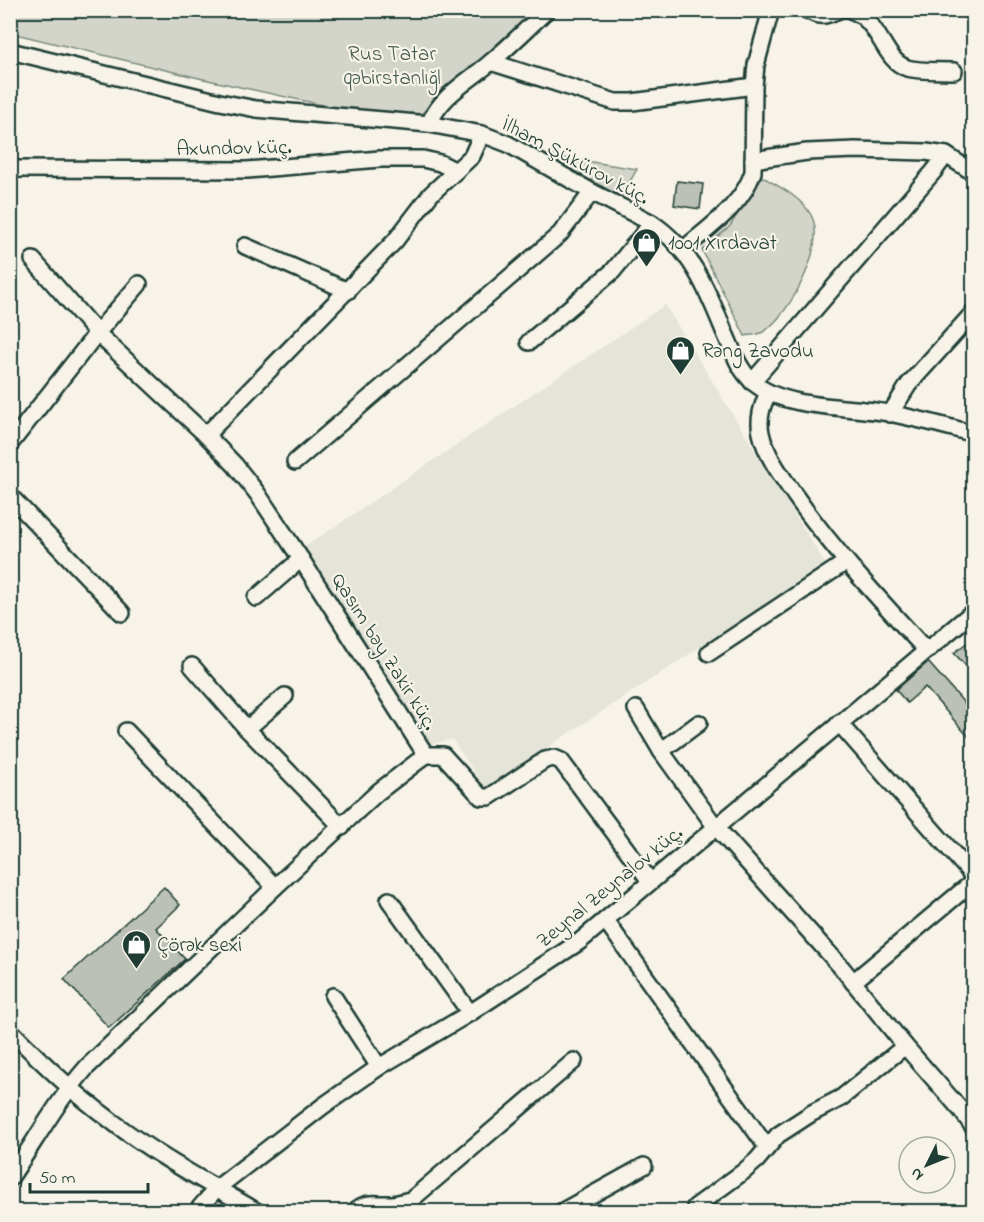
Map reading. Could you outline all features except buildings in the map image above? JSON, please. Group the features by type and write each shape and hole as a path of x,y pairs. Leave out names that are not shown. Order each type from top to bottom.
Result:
{"street":[{"path":"429,124 447,97 491,62 547,10"},
{"path":"683,250 741,196 753,172 756,65 771,10"},
{"path":"807,10 815,16 825,16 839,10"},
{"path":"850,10 859,13 869,22 896,62 908,68 954,71"},
{"name":"İlham Şükürov küç.","path":"10,51 256,109 429,124 482,135 508,144 591,192 652,223 674,240 683,250 702,282 734,354 753,382 768,393 798,402 890,414 974,434"},
{"path":"491,62 615,102 632,102 754,86"},
{"path":"206,435 395,241 431,194 472,156 482,135"},
{"path":"753,160 807,152 855,150 926,152 946,155 974,173"},
{"path":"753,382 946,155"},
{"name":"Axundov küç.","path":"10,169 247,170 391,159 423,159 440,163 456,171"},
{"path":"295,462 560,234 591,192"},
{"path":"530,342 612,271 652,223"},
{"path":"245,246 348,291"},
{"name":"Qasım bəy Zakir küç.","path":"10,1178 45,1122 87,1067 378,792 426,755 301,559 257,493 235,465 97,333 33,260"},
{"path":"10,444 97,333 139,284"},
{"path":"890,414 909,384 974,312"},
{"path":"768,393 762,406 761,433 769,454 784,480 824,536 926,650"},
{"path":"10,496 122,614"},
{"path":"256,598 301,559"},
{"path":"708,653 846,562"},
{"name":"Zeynal Zeynalov küç.","path":"196,1212 217,1188 323,1106 379,1067 543,967 606,921 715,826 974,611"},
{"path":"192,666 247,729 342,827"},
{"path":"247,729 285,696"},
{"path":"636,708 661,751 715,826 853,982 974,1128"},
{"path":"661,751 699,723"},
{"path":"839,723 974,879 853,982"},
{"path":"126,731 275,887"},
{"path":"426,755 443,755 481,797 489,797 545,760 554,758 561,761 650,881"},
{"path":"389,900 470,1013"},
{"path":"606,921 766,1146"},
{"path":"333,996 379,1067"},
{"path":"10,1030 70,1087 111,1120 258,1212"},
{"path":"695,1207 757,1160 778,1134 841,1098 905,1046"},
{"path":"354,1212 363,1204 392,1204 411,1200 574,1061"},
{"path":"561,1212 644,1166"}],"shaded area":[{"name":"Rəng Zavodu","path":"665,305 826,565 485,788 452,739 429,745 303,548"}],"green space":[{"name":"Rus Tatar qəbirstanlığl","path":"11,10 533,11 410,124 199,78 11,33"},
{"path":"541,154 637,169 621,197"},
{"path":"761,176 789,192 807,209 815,228 814,244 803,279 784,311 763,332 745,336 702,250 730,226"}],"place":[{"name":"1001 Xırdavat","path":"647,268"},
{"name":"Rəng Zavodu","path":"681,376"},
{"name":"Çörək sexi","path":"136,970"}]}
